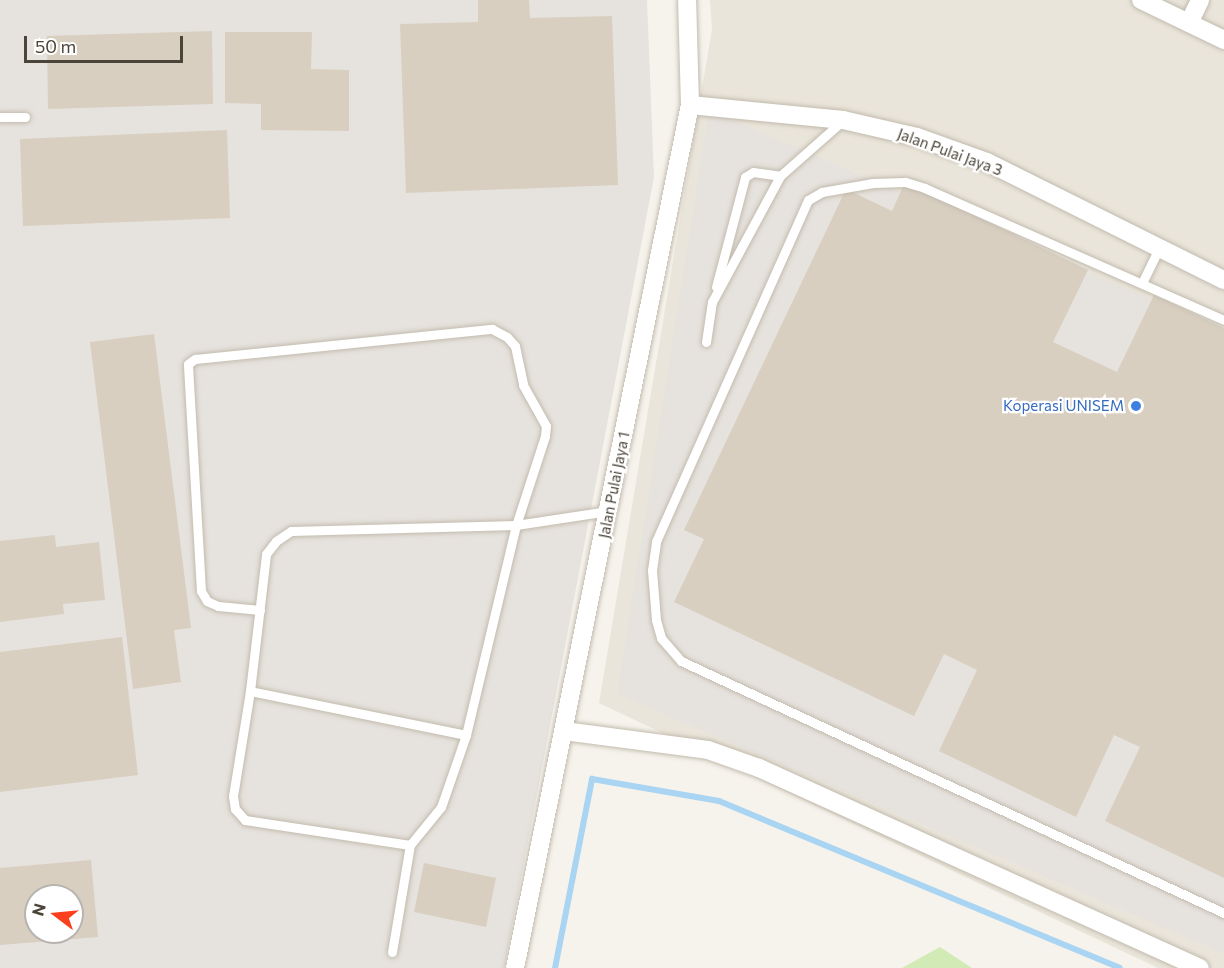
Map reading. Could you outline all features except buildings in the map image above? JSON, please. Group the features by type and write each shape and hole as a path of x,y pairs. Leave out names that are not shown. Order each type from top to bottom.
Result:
{"street":[{"name":"Jalan Pulai Jaya 1","path":"515,968 690,105 687,0"},
{"path":"1141,0 1224,40"},
{"path":"1189,23 1200,0"},
{"name":"Jalan Pulai Jaya 3","path":"690,105 843,120 917,137 987,162 1224,280"},
{"path":"564,731 708,750 759,768 1200,968"}],"lane":[{"path":"0,117 24,117"},
{"path":"712,302 780,176 843,120"},
{"path":"706,342 712,302 739,187 753,172 780,176"},
{"path":"1224,320 905,182 836,188 808,200 656,542 652,570 656,620 662,638 681,661 1224,913"},
{"path":"1142,283 1159,248"},
{"path":"260,610 218,606 207,601 201,591 186,372 195,359 492,329 507,337 515,346 523,385 546,426 516,525 466,735 441,807 410,844 392,952"},
{"path":"410,844 245,820 235,809 233,796 250,691 266,554 276,541 291,531 516,525 609,511"},
{"path":"250,691 466,735"}],"shaded area":[{"path":"0,0 647,0 654,177 504,968 0,968"},
{"path":"710,0 1224,0 1224,968 1158,968 599,703 712,29"},
{"path":"709,110 1224,331 1224,953 617,694"}],"green space":[{"path":"940,947 972,968 902,968"}],"waterway":[{"path":"555,968 592,779 719,801 1120,968"}],"place":[{"name":"Koperasi UNISEM","path":"1136,406"}]}
